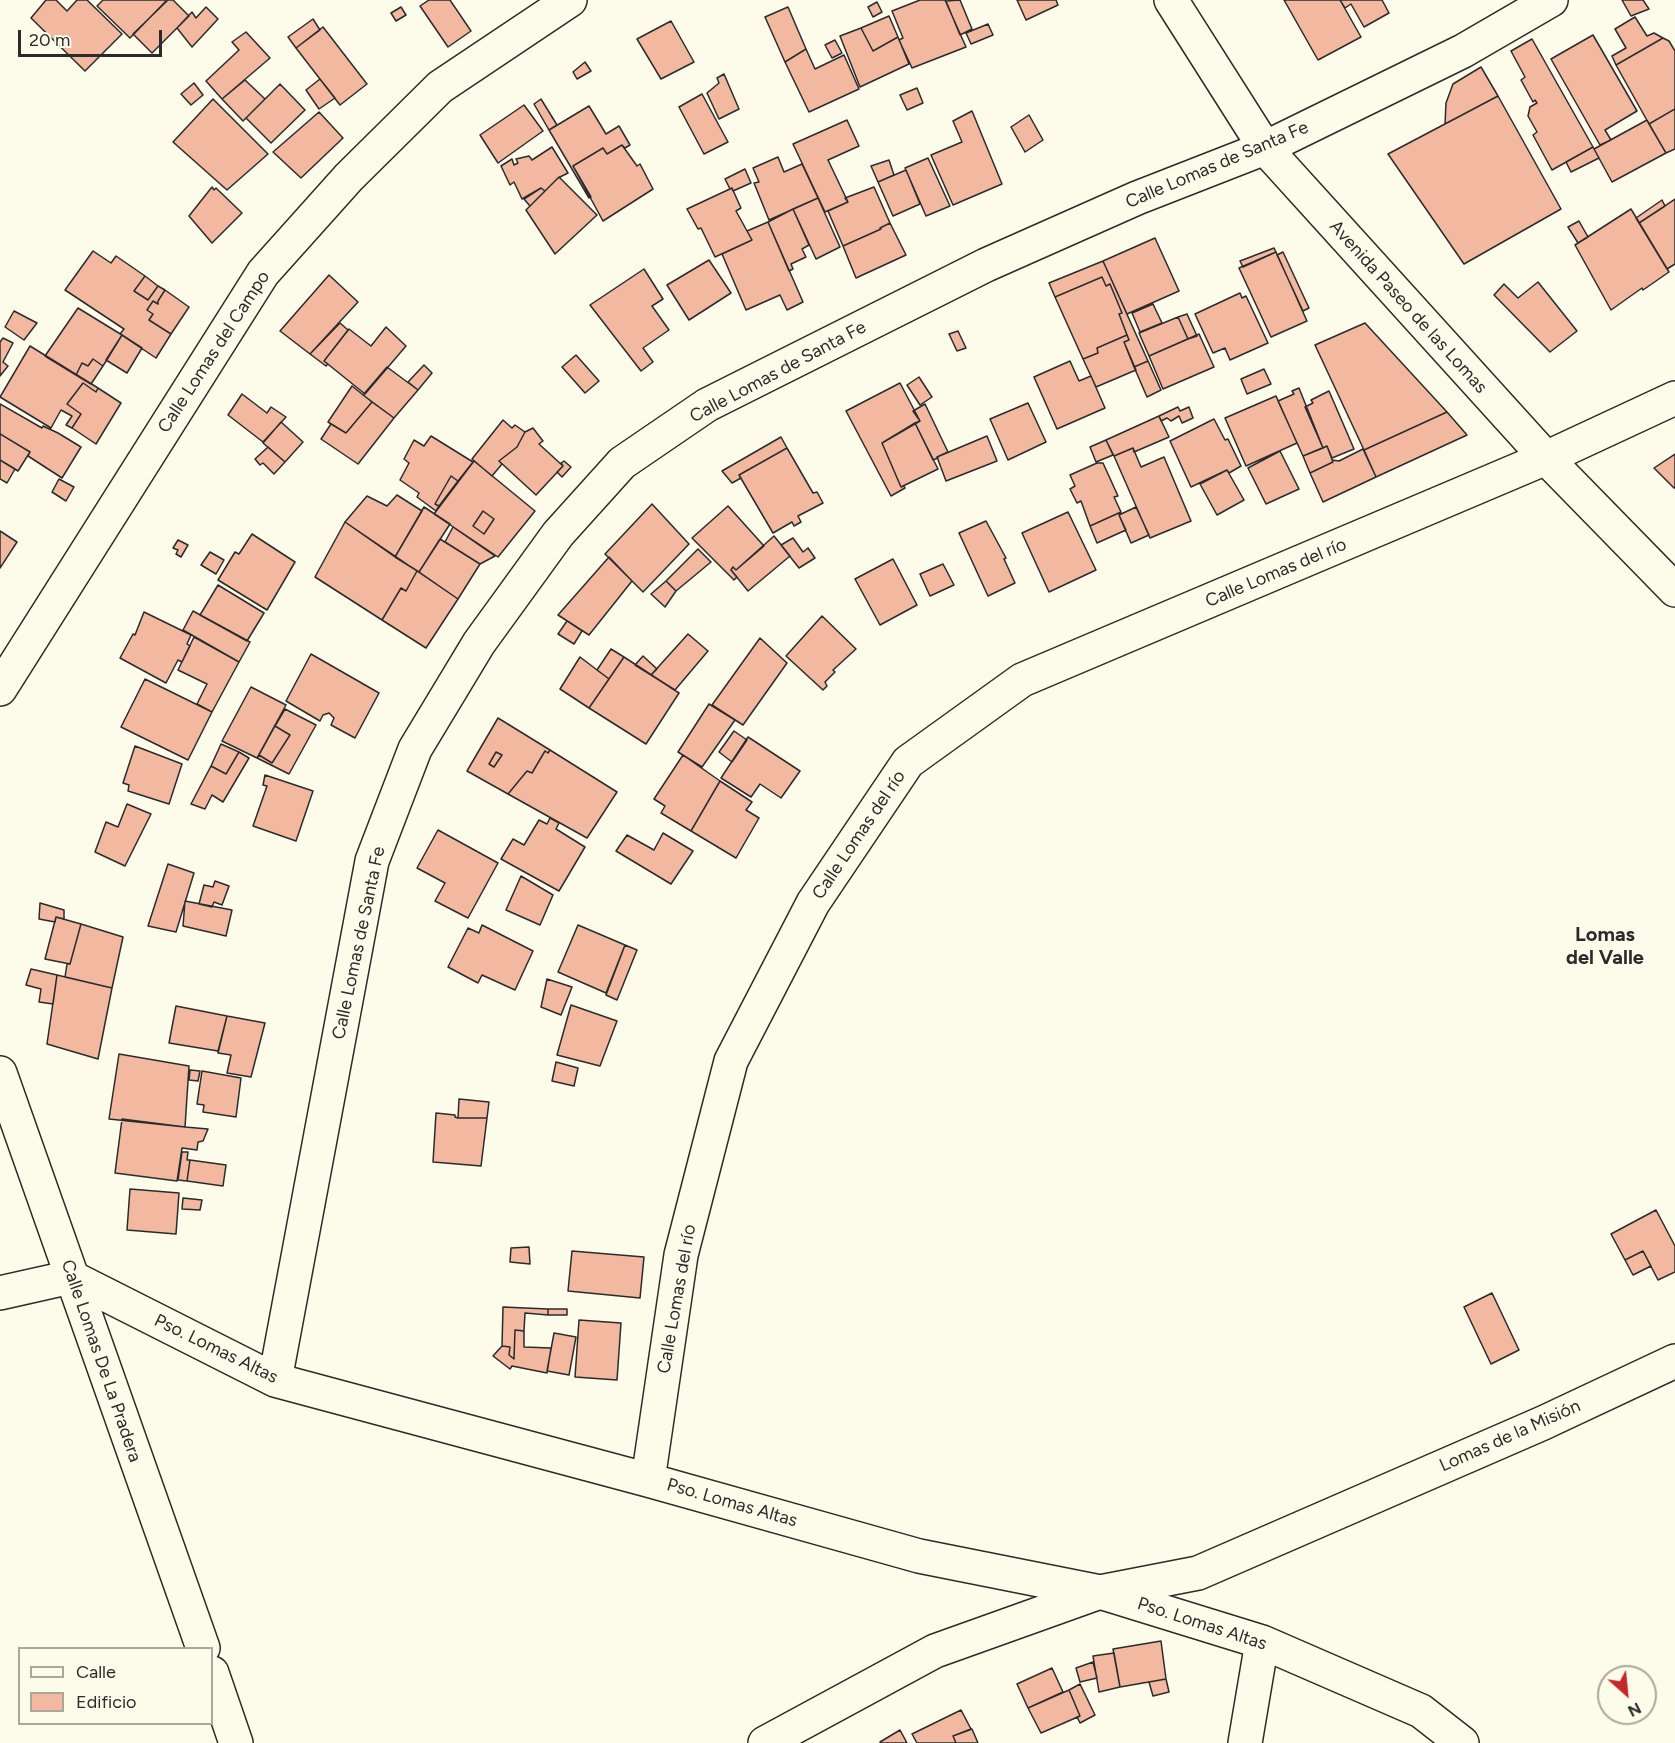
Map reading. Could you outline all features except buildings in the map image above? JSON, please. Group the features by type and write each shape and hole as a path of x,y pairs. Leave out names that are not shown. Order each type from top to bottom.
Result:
{"street":[{"name":"Calle Lomas del Campo","path":"0,689 263,273 349,177 440,87 570,0"},
{"name":"Avenida Paseo de las Lomas","path":"1171,0 1265,148 1546,458 1675,590"},
{"name":"Calle Lomas de Santa Fe","path":"275,1380 372,861 415,750 479,643 558,534 622,463 707,405 986,265 1137,198 1265,148 1463,51 1551,0"},
{"name":"Calle Lomas del río","path":"648,1480 681,1255 732,1061 813,903 908,762 1022,680 1546,458 1675,398"},
{"name":"Calle Lomas De La Pradera","path":"0,1073 203,1647"},
{"name":"Pso. Lomas Altas","path":"71,1277 275,1380 648,1480 919,1556 1100,1592 1262,1642 1421,1711 1462,1743"},
{"path":"0,1293 71,1277"},
{"name":"Lomas de la Misión","path":"1100,1592 1198,1573 1544,1423 1675,1361"},
{"path":"765,1743 935,1651 1100,1592"},
{"path":"1245,1743 1262,1642"},
{"path":"213,1676 236,1743"}],"district":[{"name":"Lomas del Valle","path":"1605,946"}]}
